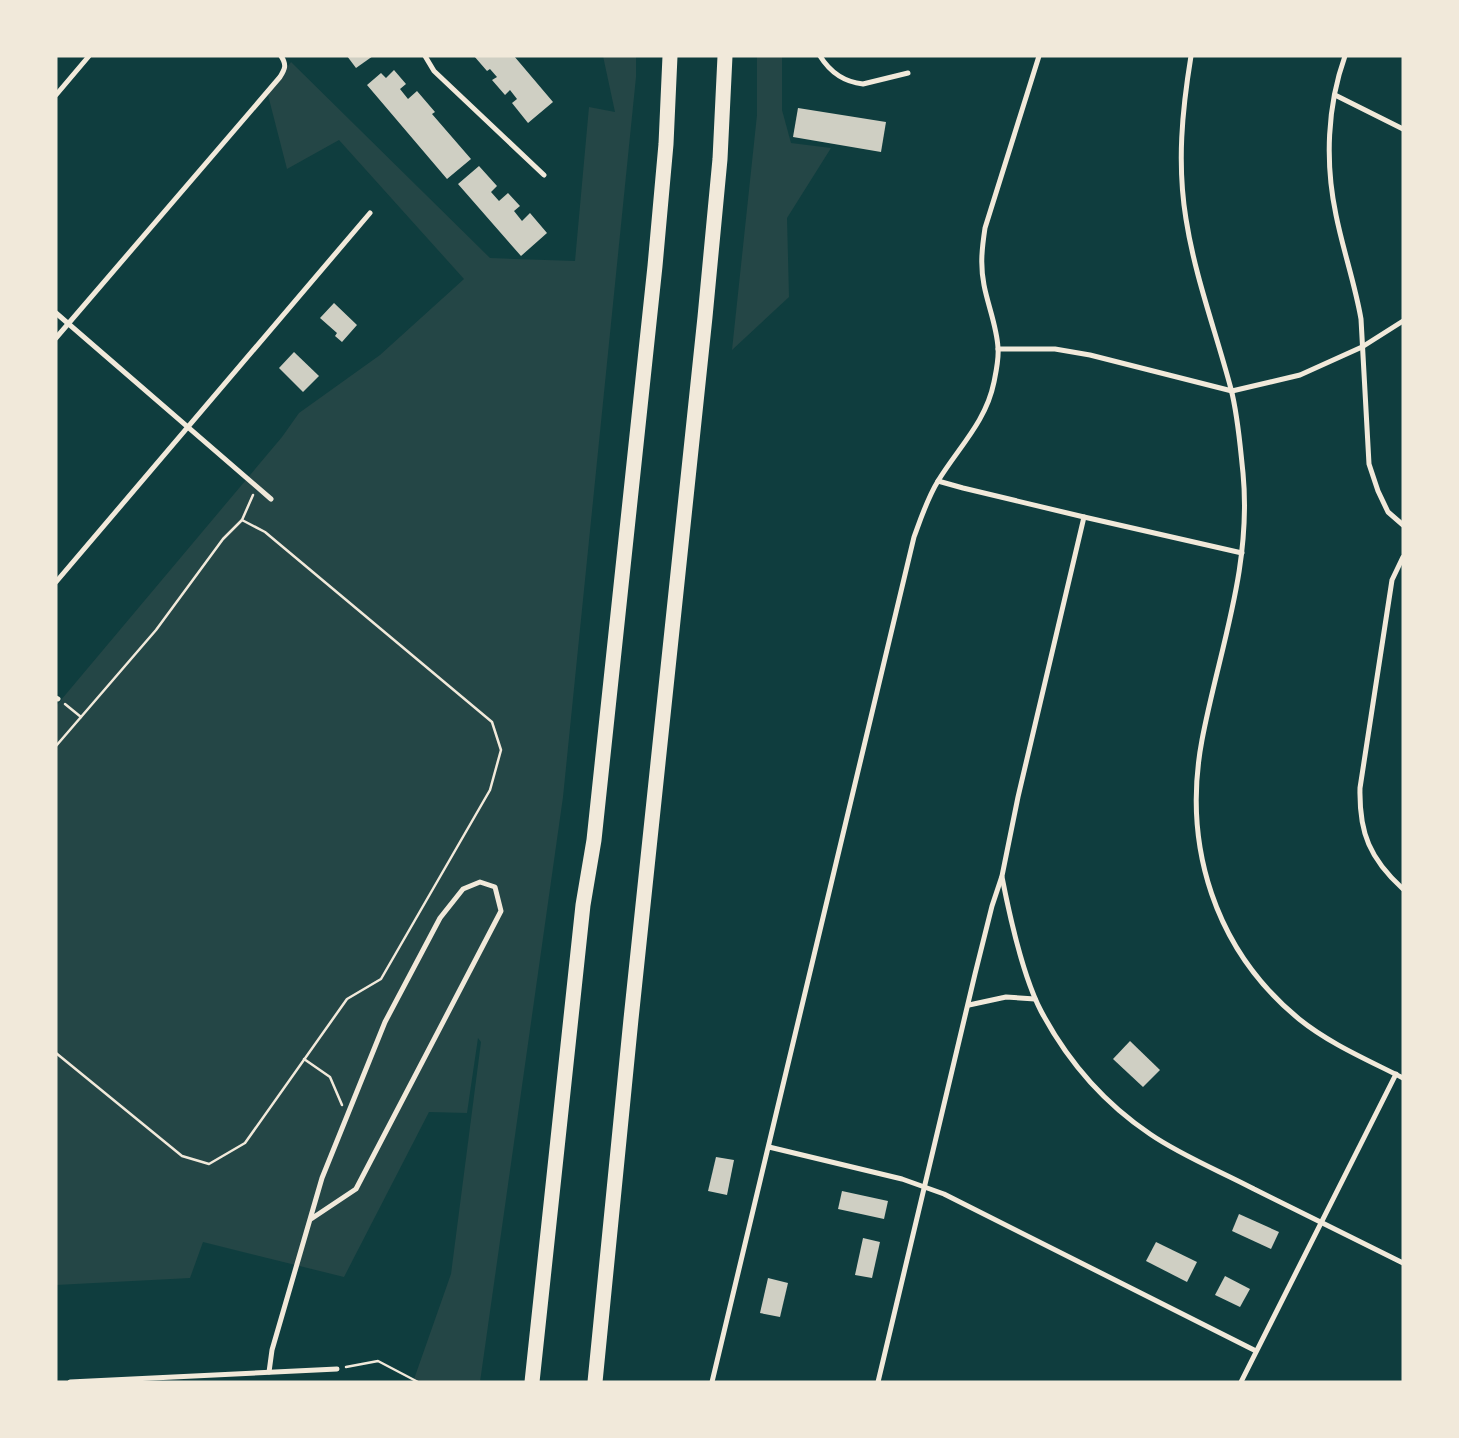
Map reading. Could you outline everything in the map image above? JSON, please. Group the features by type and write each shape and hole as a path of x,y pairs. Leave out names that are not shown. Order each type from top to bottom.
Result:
{"highway":[{"path":"532,1382 582,913 594,840 652,296 666,144 670,56"},
{"path":"595,1382 633,999 706,307 720,159 725,56"}],"street":[{"path":"56,95 89,56"},
{"path":"56,338 280,78 285,69 281,56"},
{"path":"424,56 434,71 544,175"},
{"path":"820,56 826,66 833,72 856,84 908,73"},
{"path":"712,1382 914,538 924,508 938,481 982,418 994,384 998,349 993,318 984,286 982,248 986,228 1039,56"},
{"path":"1191,56 1184,96 1180,157 1186,220 1196,270 1232,391 1243,477 1244,521 1242,553 1235,600 1202,739 1196,774 1196,828 1201,858 1207,884 1220,917 1236,948 1255,975 1276,998 1300,1020 1323,1036 1403,1078"},
{"path":"1345,56 1331,117 1330,177 1336,215 1361,319 1369,464 1388,512 1403,524"},
{"path":"1335,95 1403,129"},
{"path":"56,582 370,213"},
{"path":"56,313 271,499"},
{"path":"998,349 1055,349 1090,355 1232,391 1300,375 1362,347 1403,322"},
{"path":"938,481 1084,518 1242,553"},
{"path":"878,1382 992,906 1002,876 1018,797 1084,518"},
{"path":"1403,557 1392,580 1360,788 1360,805 1366,839 1372,853 1380,865 1403,889"},
{"path":"1002,876 1025,971 1035,999 1053,1032 1080,1070 1102,1095 1134,1122 1171,1146 1403,1263"},
{"path":"269,1372 272,1350 322,1178 385,1022 440,918 463,890 480,882 495,887 501,911 356,1188 311,1219"},
{"path":"968,1005 1006,997 1035,999"},
{"path":"1240,1382 1396,1074"},
{"path":"768,1147 902,1179 925,1187 962,1203 1256,1351"},
{"path":"70,1382 337,1369"}],"path":[{"path":"56,746 156,630 223,539 242,520 257,487"},
{"path":"56,1053 182,1156 209,1164 245,1143 347,999 381,979 490,790 501,750 492,722 265,532 242,520"},
{"path":"57,698 81,717"},
{"path":"304,1060 330,1077 347,1116"},
{"path":"337,1369 378,1361 418,1382"}],"shaded area":[{"path":"603,56 636,56 636,77 563,797 480,1382 413,1382 451,1274 481,1042 478,1038 467,1113 429,1112 344,1277 203,1242 190,1278 56,1285 56,706 282,437 299,413 380,355 464,279 339,140 287,169 268,95 291,62 490,258 575,261 589,107 615,112"},
{"path":"757,56 782,56 782,110 791,143 831,148 787,218 789,297 732,350 757,115"}],"building":[{"path":"347,56 373,56 356,68"},
{"path":"474,56 514,56 553,102 528,123 512,103 517,99 510,90 505,95 492,80 497,77 490,69 487,71"},
{"path":"394,70 406,84 400,89 408,99 417,91 435,112 432,114 471,159 447,179 367,85 381,73 386,78"},
{"path":"798,108 886,122 881,152 793,137"},
{"path":"479,166 497,186 491,192 499,201 508,193 520,206 514,211 522,221 530,213 547,233 521,256 458,184"},
{"path":"334,303 357,325 342,342 335,336 337,333 320,318"},
{"path":"294,352 319,376 303,392 279,368"},
{"path":"1130,1041 1160,1070 1143,1087 1113,1059"},
{"path":"716,1157 734,1160 727,1195 708,1191"},
{"path":"842,1191 888,1201 884,1219 838,1209"},
{"path":"1239,1214 1279,1232 1271,1249 1232,1231"},
{"path":"863,1238 880,1242 872,1278 855,1275"},
{"path":"1156,1242 1197,1262 1187,1282 1146,1261"},
{"path":"1225,1276 1250,1289 1240,1307 1215,1295"},
{"path":"768,1278 788,1283 780,1317 760,1313"}]}
